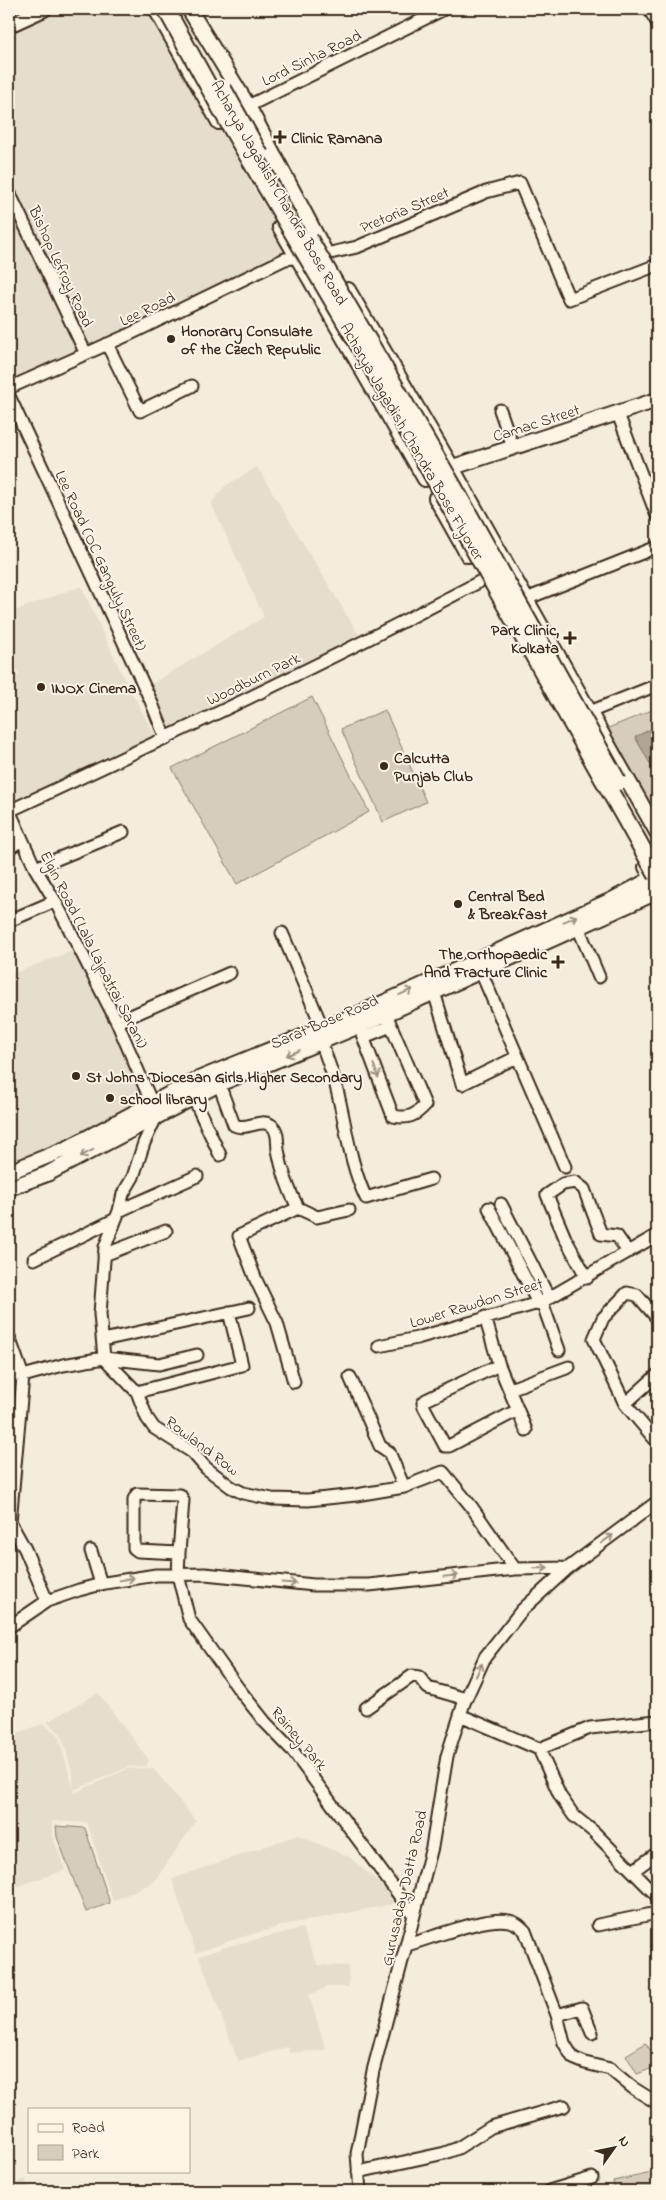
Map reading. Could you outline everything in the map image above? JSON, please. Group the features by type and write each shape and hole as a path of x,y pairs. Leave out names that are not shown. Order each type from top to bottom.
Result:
{"highway":[{"name":"Acharya Jagadish Chandra Bose Flyover","path":"166,9 232,129 367,358 656,882"},
{"name":"Acharya Jagadish Chandra Bose Flyover","path":"178,9 288,204 368,337 453,486 589,727 657,854"}],"main road":[{"path":"9,25 44,9"},
{"name":"Acharya Jagadish Chandra Bose Road","path":"156,9 656,882"},
{"name":"Acharya Jagadish Chandra Bose Road","path":"189,9 248,106 326,254 451,466 657,832"},
{"name":"Camac Street","path":"426,479 451,466 657,400"},
{"path":"9,1172 155,1109 196,1080 322,1035 612,900 656,882"},
{"name":"Sarat Bose Road","path":"9,1188 47,1174 155,1109 193,1097 322,1035 361,1031 389,1020 434,992 578,927 656,882"}],"street":[{"name":"Lord Sinha Road","path":"219,122 444,9"},
{"path":"650,9 657,22"},
{"name":"Pretoria Street","path":"298,258 357,247 486,192 520,182 569,299 657,264"},
{"name":"Bishop Lefroy Road","path":"9,192 86,354"},
{"name":"Lee Road","path":"9,388 86,354 286,259 298,258"},
{"path":"107,344 140,411 192,386"},
{"name":"Lee Road (OC Ganguly Street)","path":"9,396 151,701 166,738"},
{"path":"500,410 513,447"},
{"path":"618,414 657,516"},
{"path":"526,599 657,547"},
{"name":"Woodburn Park","path":"9,811 166,738 377,635 508,567"},
{"path":"564,723 657,685"},
{"name":"Elgin Road (Lala Lajpatrai Sarani)","path":"9,811 35,868 55,901 117,1022 155,1109"},
{"path":"35,868 123,832"},
{"path":"9,848 22,840"},
{"path":"9,920 55,901"},
{"path":"578,927 599,976"},
{"path":"282,933 322,1035 336,1086 349,1149 358,1180 366,1198 431,1178"},
{"path":"481,972 565,1167"},
{"path":"117,1022 230,973"},
{"path":"434,992 462,1084 516,1057"},
{"path":"361,1031 393,1116 406,1118 416,1114 426,1105 389,1020"},
{"path":"219,1084 234,1125 246,1128 265,1123 271,1124 277,1132 282,1175 298,1208 317,1217 349,1210"},
{"path":"193,1097 220,1156"},
{"path":"104,1358 100,1314 105,1247 118,1215 123,1194 133,1177 155,1109"},
{"path":"34,1260 118,1215 197,1176"},
{"path":"587,1278 566,1238 548,1195 563,1184 575,1182 584,1189 601,1234 618,1236 628,1252"},
{"path":"501,1204 543,1301 559,1350"},
{"path":"294,1382 277,1323 256,1280 239,1236 298,1208"},
{"path":"489,1208 543,1301"},
{"path":"104,1254 166,1231"},
{"name":"Lower Rawdon Street","path":"379,1346 417,1338 543,1301 587,1278 657,1235"},
{"path":"657,1318 637,1295 627,1293 603,1318 594,1335 597,1348 616,1380 625,1404 657,1442"},
{"path":"103,1340 249,1308"},
{"path":"137,1392 242,1365 229,1312"},
{"path":"485,1317 499,1364 526,1430"},
{"path":"9,1337 23,1376 10,1521 26,1549 47,1601"},
{"path":"9,1374 23,1376 63,1365 104,1358 158,1364 197,1355"},
{"name":"Rowland Row","path":"104,1358 137,1392 147,1418 154,1428 192,1452 206,1468 230,1487 243,1493 272,1499 308,1500 404,1487 443,1472 471,1506 515,1569"},
{"path":"499,1364 426,1400 423,1403 424,1408 445,1446 449,1446 518,1410"},
{"path":"510,1389 569,1367"},
{"path":"625,1404 657,1375"},
{"path":"350,1377 380,1446 389,1452 404,1487"},
{"name":"Rainey Park","path":"178,1553 138,1551 134,1548 134,1499 137,1494 180,1495 183,1500 178,1575 186,1612 197,1632 265,1722 292,1750 413,1914"},
{"name":"Gurusaday Datta Road","path":"360,2191 357,2154 374,2071 413,1914 432,1847 447,1756 466,1699 485,1657 522,1610 568,1568 656,1507"},
{"path":"92,1551 101,1584"},
{"path":"9,1627 47,1601 101,1584 156,1575 204,1574 314,1585 369,1586 515,1569 568,1568"},
{"path":"366,1708 412,1676 419,1677 428,1688 466,1699"},
{"path":"460,1715 539,1748 560,1796 574,1816 657,1896"},
{"path":"539,1748 590,1728 657,1721"},
{"path":"633,1871 657,1853"},
{"path":"598,1925 657,1913"},
{"path":"406,1945 491,1920 508,1921 518,1924 525,1931 556,2015 564,2043 573,2058 610,2069 633,2088 657,2103"},
{"path":"556,2015 582,2008 592,2033"},
{"path":"358,2172 445,2153 458,2148 491,2127 564,2106"},
{"path":"549,2191 592,2178"}],"shaded area":[{"path":"17,9 151,9 290,251 89,348 9,178 9,12"},
{"path":"9,198 79,351 9,385"},
{"path":"257,467 359,635 166,742 139,691 264,617 211,503 225,486"},
{"path":"81,586 125,680 158,741 9,802 9,679 19,675 9,654 9,613"},
{"path":"657,726 657,776 635,737"},
{"name":"St Johns Diocesan Girls Higher Secondary","path":"72,951 158,1106 21,1179 9,1181 9,975"},
{"path":"98,1693 149,1760 146,1766 128,1767 74,1790 74,1793 127,1769 153,1768 196,1821 154,1882 113,1901 87,1823 52,1821 53,1838 65,1870 9,1889 9,1736 43,1724 58,1735 73,1787 73,1775 61,1734 47,1722"},
{"path":"298,1835 349,1857 394,1895 393,1904 289,1924 232,1940 196,1953 172,1879"},
{"path":"302,1928 318,1965 348,1966 349,1987 327,1987 309,1995 326,2050 289,2053 288,2047 238,2061 199,1956 229,1946"},
{"path":"25,2179 30,2191 9,2191 9,2185"}],"green space":[{"path":"312,697 369,812 237,884 172,768"},
{"path":"657,708 657,815 606,729"},
{"name":"Calcutta Punjab Club","path":"385,710 426,802 383,822 341,729"},
{"path":"56,1826 85,1828 110,1903 86,1912 57,1837"},
{"path":"646,2043 650,2050 657,2047 657,2080 650,2069 637,2074 626,2055"},
{"path":"657,2172 657,2191 615,2191 613,2181"}],"place":[{"name":"Clinic Ramana","path":"280,137"},
{"name":"Honorary Consulate of the Czech Republic","path":"171,339"},
{"name":"Park Clinic, Kolkata","path":"570,638"},
{"name":"INOX Cinema","path":"41,687"},
{"name":"Calcutta Punjab Club","path":"384,766"},
{"name":"Central Bed & Breakfast","path":"458,904"},
{"name":"The Orthopaedic And Fracture Clinic","path":"558,962"},
{"name":"St Johns Diocesan Girls Higher Secondary","path":"76,1076"},
{"name":"school library","path":"110,1098"}]}
